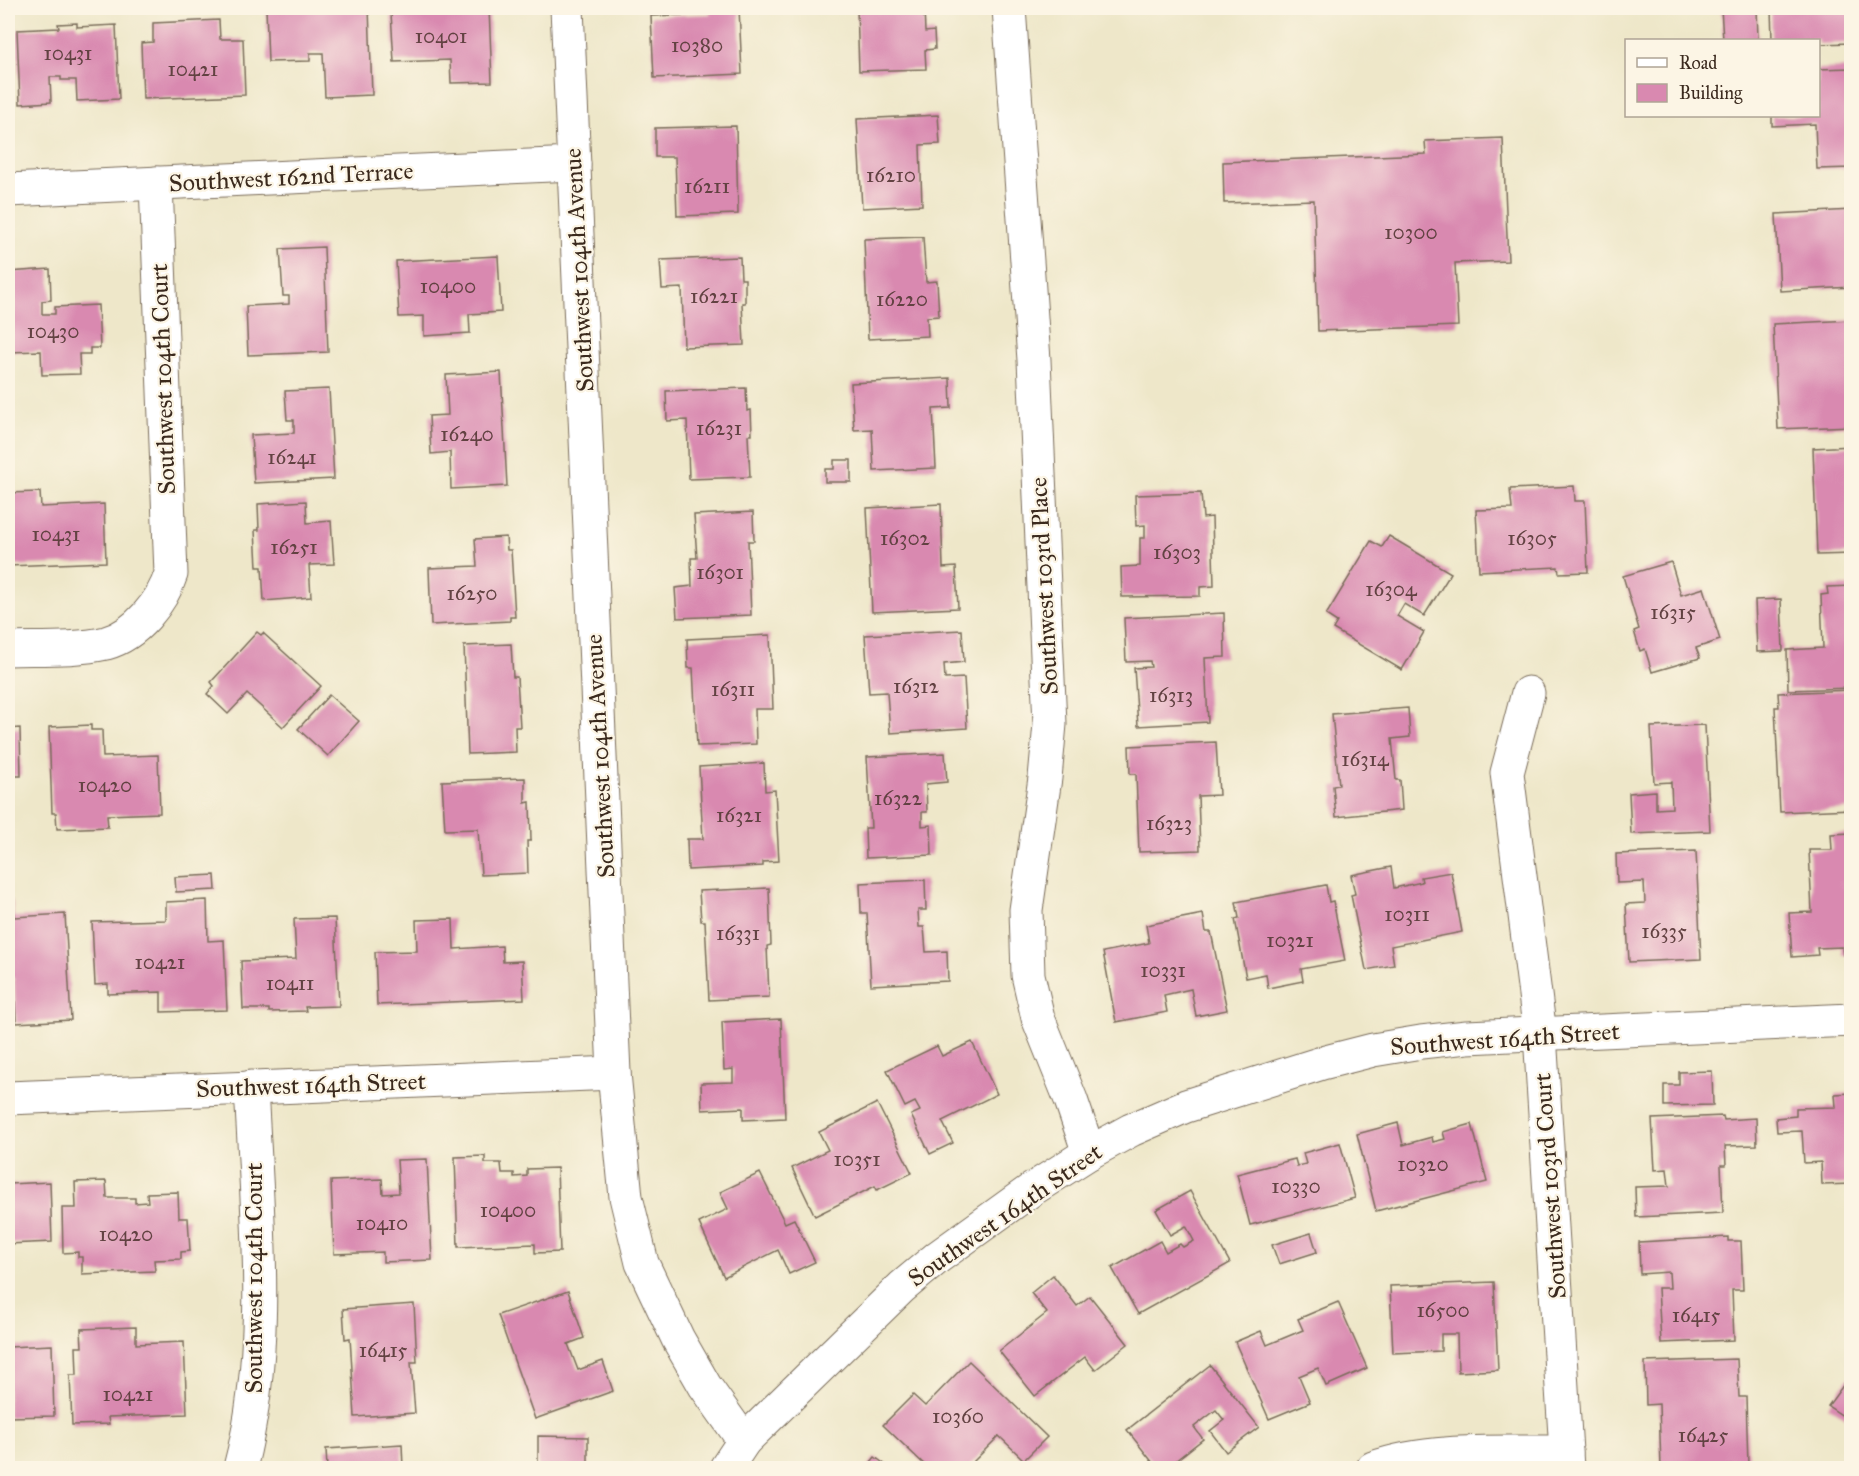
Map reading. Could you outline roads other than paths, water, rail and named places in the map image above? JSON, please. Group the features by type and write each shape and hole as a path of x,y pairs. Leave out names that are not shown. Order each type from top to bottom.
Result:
{"street":[{"name":"Southwest 104th Avenue","path":"567,8 614,1073 626,1197 642,1263 678,1339 705,1386 744,1441"},
{"name":"Southwest 103rd Place","path":"1009,8 1034,360 1050,724 1045,778 1026,910 1028,975 1038,1018 1089,1153"},
{"name":"Southwest 162nd Terrace","path":"8,190 574,164"},
{"name":"Southwest 104th Court","path":"8,649 107,643 128,631 146,616 160,599 171,574 156,183"},
{"name":"Southwest 103rd Court","path":"1528,693 1507,773 1540,1034 1567,1460"},
{"name":"Southwest 164th Street","path":"744,1441 902,1287 938,1257 978,1227 1089,1153 1131,1130 1186,1106 1332,1060 1421,1042 1540,1034 1851,1020"},
{"name":"Southwest 164th Street","path":"8,1098 614,1073"},
{"name":"Southwest 104th Court","path":"240,1468 252,1411 258,1336 258,1262 251,1087"},
{"path":"726,1468 744,1441"},
{"path":"1374,1468 1434,1455 1567,1460"}]}
